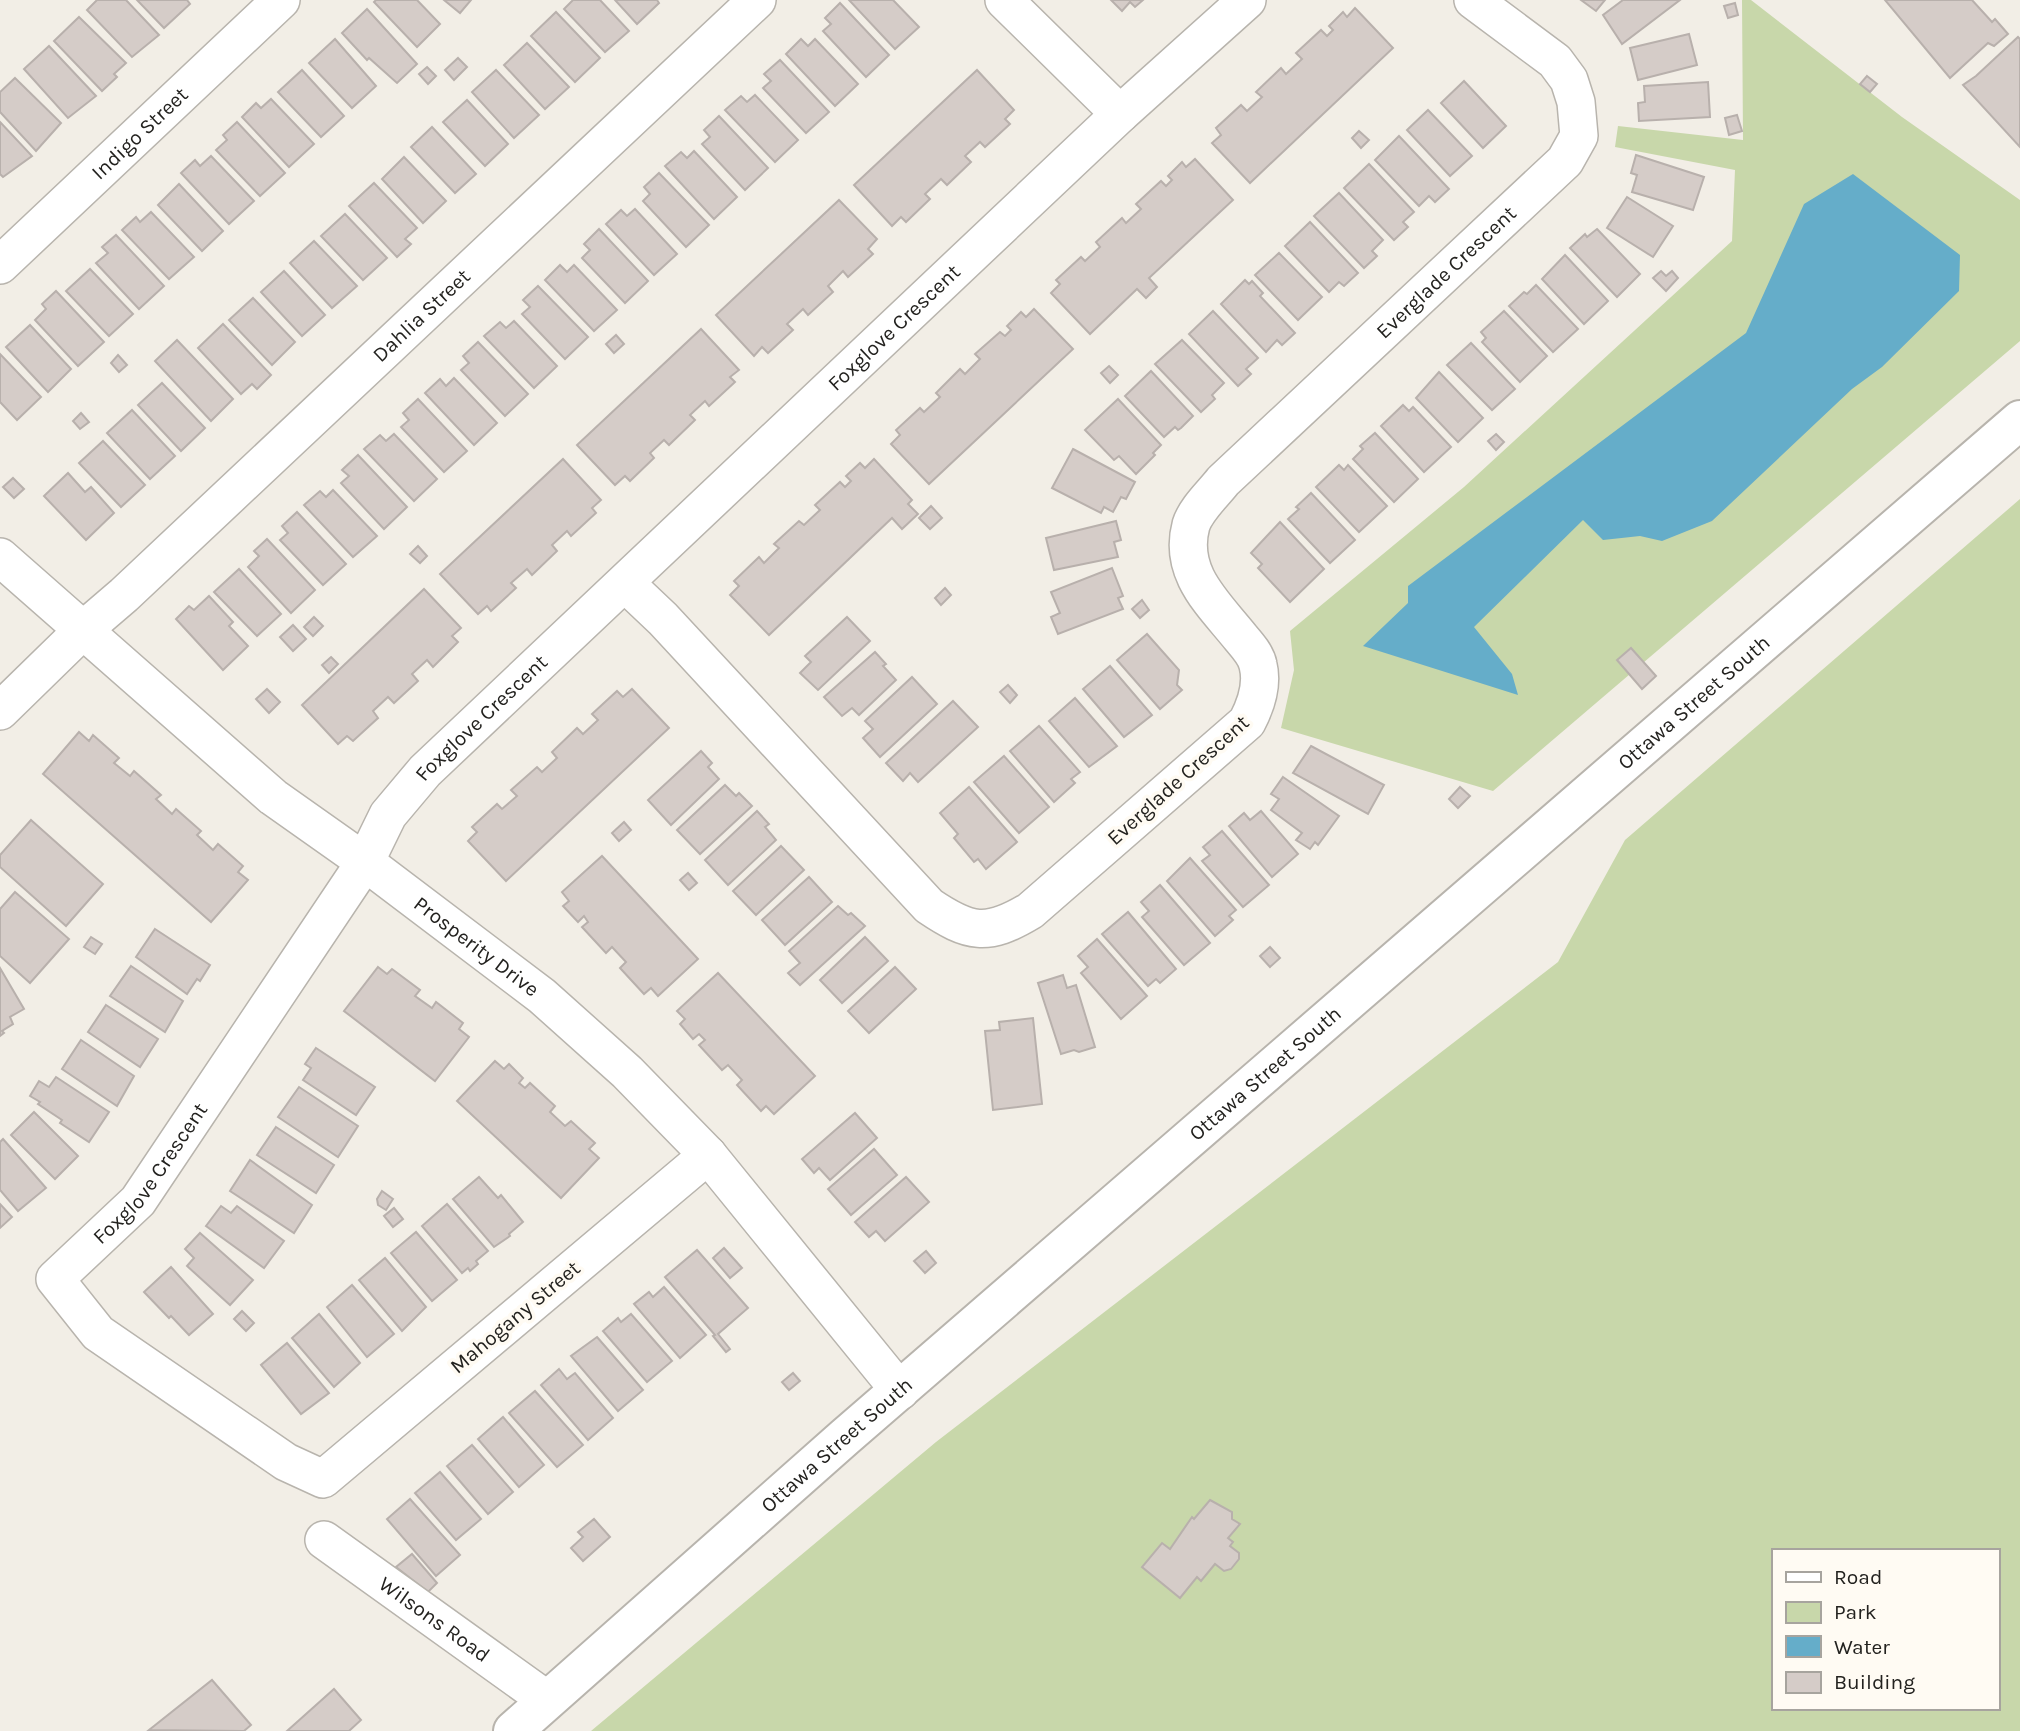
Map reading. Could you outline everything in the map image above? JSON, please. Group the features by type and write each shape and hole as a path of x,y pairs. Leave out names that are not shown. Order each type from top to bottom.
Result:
{"main road":[{"name":"Ottawa Street South","path":"513,1731 900,1391 2020,420"}],"street":[{"name":"Indigo Street","path":"0,265 281,0"},
{"name":"Dahlia Street","path":"0,711 82,631 134,586 757,0"},
{"path":"1004,0 1120,114"},
{"name":"Foxglove Crescent","path":"323,1479 286,1462 98,1333 55,1279 138,1201 365,862 388,815 425,771 1120,114 1247,0"},
{"name":"Everglade Crescent","path":"625,583 663,619 929,906 955,924 983,930 1008,924 1030,911 1247,722 1257,703 1258,665 1249,648 1192,572 1189,548 1192,523 1204,504 1223,481 1565,160 1579,136 1576,102 1569,80 1555,61 1473,0"},
{"name":"Prosperity Drive","path":"0,556 82,631 274,797 542,996 627,1072 708,1155 900,1391"},
{"name":"Mahogany Street","path":"323,1479 708,1155"},
{"name":"Wilsons Road","path":"324,1540 547,1700"}],"green space":[{"path":"1742,0 1751,0 1902,117 2020,200 2020,341 1493,791 1281,728 1294,670 1290,631 1464,487 1732,241 1735,170 1615,147 1618,126 1743,140"},
{"path":"2020,499 2020,1731 591,1731 936,1442 1558,962 1625,840"}],"water":[{"path":"1853,174 1960,255 1959,291 1882,367 1852,389 1712,521 1662,541 1640,536 1603,540 1583,520 1474,627 1512,674 1518,695 1363,646 1408,603 1408,586 1746,333 1804,204"}],"building":[{"path":"97,0 126,0 159,35 132,57 87,10"},
{"path":"137,0 187,0 190,4 164,28"},
{"path":"417,0 440,24 417,47 374,2"},
{"path":"444,0 471,0 460,13"},
{"path":"573,0 600,0 629,31 605,52 564,9"},
{"path":"615,0 657,0 659,3 637,24"},
{"path":"849,0 893,0 919,27 895,49"},
{"path":"1111,0 1143,0 1135,7 1130,2 1122,11"},
{"path":"1581,0 1605,0 1596,11"},
{"path":"1623,0 1680,0 1622,44 1603,15"},
{"path":"1885,0 1972,0 1992,22 1995,19 2008,34 1994,46 1988,43 1950,78"},
{"path":"840,3 889,55 866,77 823,31 831,24 825,18"},
{"path":"1735,3 1738,15 1728,18 1724,6"},
{"path":"1355,8 1393,48 1250,183 1212,143 1221,135 1216,128 1241,105 1247,111 1262,97 1256,92 1281,68 1286,74 1302,59 1296,53 1321,30 1327,36 1333,30 1329,26 1343,12 1347,17"},
{"path":"367,9 417,64 397,83 369,58 367,60 342,33"},
{"path":"556,12 600,58 575,82 531,36"},
{"path":"79,17 126,63 114,74 117,77 102,91 54,41"},
{"path":"1689,34 1697,65 1638,80 1630,48"},
{"path":"2018,37 2020,39 2020,147 1963,85"},
{"path":"335,39 376,86 352,108 309,63"},
{"path":"801,39 808,46 815,39 858,84 835,106 786,54"},
{"path":"527,43 569,87 545,109 504,65"},
{"path":"49,46 96,96 68,118 24,69"},
{"path":"458,58 467,67 454,80 445,70"},
{"path":"780,60 829,112 806,133 763,88 771,81 764,74"},
{"path":"427,67 436,76 428,84 419,74"},
{"path":"302,70 344,116 321,137 278,92"},
{"path":"496,70 539,115 514,138 472,92"},
{"path":"977,70 1014,110 1005,119 1010,124 985,147 980,142 965,156 971,162 947,185 941,179 925,194 930,199 906,222 901,217 892,226 854,185"},
{"path":"1867,76 1877,84 1870,92 1860,84"},
{"path":"15,78 61,123 36,151 0,112 0,92"},
{"path":"1464,81 1506,126 1483,148 1441,103"},
{"path":"1708,82 1710,117 1639,121 1638,103 1645,102 1644,86"},
{"path":"755,95 798,140 775,162 725,110 741,96 747,102"},
{"path":"271,99 314,144 289,167 242,117 256,103 261,108"},
{"path":"467,100 508,144 485,166 443,122"},
{"path":"1428,110 1472,156 1450,176 1407,130"},
{"path":"1737,115 1742,131 1729,135 1725,118"},
{"path":"719,116 768,168 745,190 702,144 710,137 704,130"},
{"path":"0,122 32,156 3,177 0,174"},
{"path":"237,122 285,173 260,196 216,150 227,140 223,135"},
{"path":"432,127 476,174 455,193 411,147"},
{"path":"1359,131 1369,140 1361,148 1352,138"},
{"path":"1399,136 1449,189 1435,202 1429,196 1419,206 1375,160"},
{"path":"694,151 737,197 714,219 665,166 681,152 687,158"},
{"path":"1636,155 1704,177 1693,210 1632,192 1637,175 1631,173"},
{"path":"211,156 254,201 229,224 181,173 195,160 200,166"},
{"path":"404,157 446,201 423,223 382,179"},
{"path":"1195,159 1233,200 1149,278 1157,287 1146,298 1137,289 1090,334 1051,293 1060,284 1056,280 1081,257 1085,261 1100,247 1096,242 1122,218 1126,223 1141,209 1136,204 1161,181 1166,186 1172,180 1168,176 1182,162 1186,167"},
{"path":"1369,164 1414,212 1403,222 1408,227 1394,240 1344,188"},
{"path":"659,173 709,225 686,247 643,201 650,194 644,187"},
{"path":"374,183 417,228 405,239 411,244 397,257 349,206"},
{"path":"179,184 223,231 202,251 158,205"},
{"path":"1339,193 1383,240 1372,251 1377,256 1364,268 1314,216"},
{"path":"1627,197 1673,226 1653,257 1607,228"},
{"path":"839,200 877,239 868,249 873,254 848,277 843,271 828,286 833,292 808,315 803,309 787,324 793,330 768,353 762,347 754,356 716,315"},
{"path":"635,209 677,254 654,275 606,224 621,210 627,216"},
{"path":"151,212 194,257 169,279 122,230 136,217 140,222"},
{"path":"345,214 387,258 363,280 321,236"},
{"path":"1310,222 1358,273 1344,286 1339,282 1329,292 1285,246"},
{"path":"599,229 648,281 625,303 582,258 590,250 584,244"},
{"path":"1597,229 1640,274 1617,297 1570,248 1585,234 1587,237"},
{"path":"116,235 164,286 139,309 96,263 108,253 102,247"},
{"path":"314,241 357,286 332,308 290,263"},
{"path":"1279,253 1322,297 1298,320 1255,275"},
{"path":"1565,255 1608,301 1584,324 1542,279"},
{"path":"560,265 567,272 574,265 617,310 594,331 545,280"},
{"path":"90,269 133,314 109,336 66,291"},
{"path":"284,271 325,315 302,336 261,292"},
{"path":"1661,271 1666,276 1672,271 1678,278 1666,291 1653,278"},
{"path":"1245,280 1249,284 1252,281 1263,293 1260,296 1295,333 1282,345 1277,340 1266,352 1221,304"},
{"path":"1536,285 1578,329 1553,352 1509,306"},
{"path":"538,286 588,337 565,359 522,314 530,307 523,300"},
{"path":"56,291 104,342 78,366 35,320 46,309 42,304"},
{"path":"253,298 295,342 272,365 229,320"},
{"path":"1034,309 1073,349 929,484 891,444 900,435 896,430 920,408 924,412 940,397 936,393 960,369 965,374 980,359 975,354 1000,332 1005,336 1011,330 1007,326 1021,312 1026,317"},
{"path":"1213,311 1258,358 1246,369 1251,374 1238,386 1189,334"},
{"path":"1504,311 1547,356 1520,382 1482,342 1486,338 1481,332"},
{"path":"514,321 557,366 534,388 484,336 500,322 506,328"},
{"path":"223,324 271,375 257,389 252,384 241,394 198,348"},
{"path":"30,325 71,369 48,392 6,347"},
{"path":"701,329 739,370 730,377 735,382 709,406 705,401 690,415 695,420 669,445 664,440 650,453 654,458 630,481 625,476 615,485 577,445"},
{"path":"616,335 624,344 614,353 606,344"},
{"path":"177,340 233,399 211,421 155,361"},
{"path":"1182,340 1224,383 1212,395 1215,399 1201,412 1155,364"},
{"path":"478,342 528,394 505,416 461,370 469,363 463,356"},
{"path":"1471,343 1515,389 1492,410 1447,365"},
{"path":"0,354 41,397 17,420 0,402"},
{"path":"118,355 127,365 119,372 111,363"},
{"path":"1109,366 1118,375 1110,383 1101,373"},
{"path":"1151,371 1193,416 1181,428 1178,430 1175,427 1164,437 1125,396"},
{"path":"1439,372 1483,418 1458,442 1416,398"},
{"path":"454,378 497,423 474,445 425,393 440,379 446,386"},
{"path":"162,383 205,428 181,451 138,405"},
{"path":"418,399 467,451 444,472 401,427 409,420 403,413"},
{"path":"1118,399 1161,445 1136,474 1119,456 1114,460 1085,430"},
{"path":"1403,405 1409,411 1413,407 1451,447 1424,472 1381,426"},
{"path":"132,410 175,456 150,479 107,433"},
{"path":"81,413 89,422 80,429 73,421"},
{"path":"1375,433 1418,479 1394,502 1353,459 1363,449 1360,446"},
{"path":"394,434 437,479 414,501 364,449 380,435 386,441"},
{"path":"1496,434 1504,442 1496,450 1488,441"},
{"path":"103,441 145,485 121,507 79,463"},
{"path":"1073,449 1135,482 1126,499 1121,497 1113,512 1104,507 1101,513 1052,488"},
{"path":"358,455 407,507 384,529 341,483 349,476 342,470"},
{"path":"563,459 601,500 592,508 596,513 571,536 567,531 552,545 557,551 532,575 527,569 511,583 516,588 491,611 487,606 478,614 440,574"},
{"path":"874,459 912,500 908,504 918,514 902,529 892,518 769,635 730,595 739,586 734,581 759,557 764,563 779,548 774,544 799,521 804,525 820,510 815,505 840,482 845,487 851,481 846,476 860,463 865,468"},
{"path":"1339,465 1344,470 1348,465 1387,506 1359,532 1316,487"},
{"path":"68,473 85,492 91,487 114,513 86,540 44,496"},
{"path":"13,478 24,489 14,498 3,487"},
{"path":"333,490 377,536 353,557 304,505 320,491 326,497"},
{"path":"1311,493 1355,540 1330,563 1288,519"},
{"path":"931,506 942,518 930,529 919,518"},
{"path":"297,512 346,564 323,585 280,540 288,533 282,526"},
{"path":"1116,521 1121,540 1114,542 1118,557 1054,570 1046,538"},
{"path":"1280,522 1324,569 1290,602 1258,568 1262,564 1251,553"},
{"path":"267,539 315,590 291,613 248,567 259,556 254,551"},
{"path":"418,546 427,556 420,563 410,554"},
{"path":"1112,568 1123,596 1118,598 1123,609 1058,634 1051,617 1060,613 1051,592"},
{"path":"239,569 281,614 257,636 214,592"},
{"path":"945,588 951,595 941,605 935,598"},
{"path":"424,589 461,628 452,636 458,642 433,667 427,660 412,674 418,681 394,703 388,697 373,711 378,718 353,741 347,736 338,744 302,705"},
{"path":"209,596 233,622 229,626 248,646 223,670 176,619 189,606 194,610"},
{"path":"1142,600 1149,610 1140,618 1132,609"},
{"path":"314,617 323,626 313,636 304,627"},
{"path":"847,617 870,641 818,690 800,673 811,662 805,656"},
{"path":"293,625 306,639 293,651 280,637"},
{"path":"1147,634 1179,670 1177,685 1182,690 1160,709 1117,660"},
{"path":"1631,648 1656,676 1642,689 1617,660"},
{"path":"875,652 896,680 859,715 852,708 842,716 824,697"},
{"path":"331,657 338,664 329,673 322,665"},
{"path":"1110,666 1152,715 1124,737 1083,689"},
{"path":"912,677 937,704 880,757 863,738 873,729 865,721"},
{"path":"1008,685 1017,695 1010,703 1000,692"},
{"path":"267,689 280,702 269,713 256,699"},
{"path":"632,689 669,728 506,881 468,841 477,832 472,827 497,804 502,809 517,796 511,790 537,767 542,772 557,758 552,752 577,728 583,734 598,720 592,714 617,691 623,697"},
{"path":"1075,698 1117,746 1089,767 1049,721"},
{"path":"953,701 978,727 918,782 910,773 903,781 886,763"},
{"path":"1039,726 1080,772 1071,779 1075,783 1054,802 1010,751"},
{"path":"79,732 89,741 93,735 119,758 114,763 130,776 134,771 161,795 156,799 172,814 176,809 201,831 197,835 213,850 218,844 243,866 238,872 248,880 211,922 43,774"},
{"path":"1311,746 1384,785 1368,814 1293,773"},
{"path":"701,751 712,763 708,767 719,779 671,825 648,800"},
{"path":"1004,756 1049,807 1019,833 974,782"},
{"path":"1283,777 1339,816 1318,845 1315,842 1310,849 1296,840 1302,833 1271,810 1279,799 1271,794"},
{"path":"725,785 736,796 739,793 752,806 700,854 677,830"},
{"path":"969,787 1017,842 986,869 978,859 974,862 954,838 958,834 940,813"},
{"path":"1460,787 1470,796 1458,808 1449,799"},
{"path":"757,811 769,824 765,827 776,840 728,885 705,860"},
{"path":"1261,811 1298,854 1272,877 1229,826 1244,813 1250,820"},
{"path":"31,820 103,884 66,926 0,867 0,855"},
{"path":"624,822 631,830 619,841 612,833"},
{"path":"1222,831 1269,885 1243,907 1202,861 1210,855 1203,847"},
{"path":"781,846 804,870 756,915 733,891"},
{"path":"602,856 698,959 658,996 651,988 644,994 620,968 626,962 612,947 606,953 582,927 588,922 584,916 578,922 563,906 569,901 562,892"},
{"path":"1190,858 1236,910 1229,916 1233,920 1215,936 1167,881"},
{"path":"688,873 697,883 689,890 680,880"},
{"path":"809,877 832,902 785,945 762,920"},
{"path":"1160,885 1210,943 1184,965 1142,917 1149,911 1141,902"},
{"path":"15,892 69,939 30,983 0,956 0,909"},
{"path":"838,906 848,915 851,913 865,926 800,985 788,973 800,963 789,951"},
{"path":"1128,912 1176,969 1160,983 1156,979 1148,986 1102,934"},
{"path":"155,929 210,965 200,981 197,979 187,994 136,957"},
{"path":"91,937 102,944 95,954 84,947"},
{"path":"865,937 888,961 842,1003 820,980"},
{"path":"1097,939 1147,996 1121,1019 1081,973 1088,967 1078,956"},
{"path":"1270,947 1280,958 1270,967 1260,956"},
{"path":"131,966 183,1001 165,1032 110,996"},
{"path":"378,967 387,974 392,969 420,990 415,996 432,1008 436,1002 463,1023 459,1029 469,1037 435,1081 344,1011"},
{"path":"895,967 916,989 869,1033 848,1011"},
{"path":"0,968 24,1009 10,1017 13,1024 2,1031 4,1033 0,1036"},
{"path":"718,973 815,1076 774,1114 766,1106 761,1111 737,1085 742,1080 728,1065 722,1070 699,1045 705,1040 699,1034 693,1039 680,1024 685,1019 677,1011"},
{"path":"1063,975 1067,988 1076,985 1095,1047 1061,1054 1038,983"},
{"path":"106,1005 158,1039 140,1067 88,1032"},
{"path":"1033,1018 1042,1104 993,1110 985,1031 1000,1030 999,1022"},
{"path":"81,1040 134,1076 117,1106 62,1069"},
{"path":"316,1048 375,1087 356,1115 303,1080 311,1068 305,1064"},
{"path":"495,1061 504,1069 509,1064 523,1078 519,1083 525,1088 530,1083 555,1106 550,1112 565,1126 571,1121 595,1143 589,1149 599,1158 561,1198 457,1101"},
{"path":"56,1077 109,1112 89,1142 60,1123 62,1120 30,1096 39,1081 49,1087"},
{"path":"299,1087 358,1126 338,1157 278,1117"},
{"path":"34,1112 78,1156 55,1179 11,1135"},
{"path":"855,1113 877,1138 830,1180 819,1168 814,1173 802,1159"},
{"path":"276,1127 334,1165 316,1193 257,1155"},
{"path":"3,1139 46,1188 18,1211 0,1190 0,1142"},
{"path":"874,1149 897,1175 851,1215 828,1189"},
{"path":"250,1160 312,1205 294,1233 230,1191"},
{"path":"479,1177 498,1198 501,1195 523,1222 510,1236 494,1247 453,1199"},
{"path":"906,1177 929,1202 885,1241 876,1231 869,1237 855,1222"},
{"path":"382,1191 393,1199 386,1210 378,1205 377,1199"},
{"path":"0,1204 12,1217 0,1228"},
{"path":"447,1204 488,1251 476,1261 478,1264 470,1271 468,1268 462,1273 422,1226"},
{"path":"221,1206 231,1213 237,1206 284,1241 264,1268 206,1226"},
{"path":"394,1208 403,1219 393,1227 384,1216"},
{"path":"416,1232 457,1280 432,1301 391,1253"},
{"path":"200,1233 253,1280 230,1305 187,1266 194,1258 185,1249"},
{"path":"724,1248 742,1268 730,1278 713,1258"},
{"path":"697,1250 748,1308 718,1334 730,1349 726,1352 713,1336 715,1335 665,1277"},
{"path":"926,1251 936,1263 925,1273 914,1261"},
{"path":"385,1258 426,1307 402,1331 359,1280"},
{"path":"171,1267 213,1314 189,1335 144,1292"},
{"path":"352,1285 394,1334 367,1357 327,1307"},
{"path":"664,1287 706,1335 680,1358 634,1304 649,1292 653,1297"},
{"path":"242,1311 254,1323 246,1331 234,1319"},
{"path":"319,1314 360,1363 334,1387 292,1338"},
{"path":"631,1314 672,1361 647,1382 603,1331 618,1318 621,1322"},
{"path":"597,1337 643,1390 618,1411 571,1356"},
{"path":"287,1343 329,1393 301,1414 261,1365"},
{"path":"559,1369 567,1379 575,1373 613,1418 588,1440 541,1385"},
{"path":"793,1373 800,1381 789,1390 782,1382"},
{"path":"535,1391 583,1445 557,1467 509,1413"},
{"path":"503,1417 544,1465 519,1487 478,1439"},
{"path":"472,1445 513,1492 488,1514 447,1466"},
{"path":"440,1472 481,1519 456,1540 415,1493"},
{"path":"410,1499 460,1555 436,1576 387,1519"},
{"path":"1210,1500 1232,1512 1232,1519 1240,1524 1228,1538 1233,1542 1230,1546 1239,1553 1239,1559 1231,1569 1224,1571 1215,1564 1201,1581 1197,1577 1180,1598 1142,1567 1162,1543 1170,1549 1192,1517 1194,1519"},
{"path":"594,1519 610,1537 583,1561 571,1548 583,1537 578,1532"},
{"path":"412,1554 437,1583 428,1592 396,1567"},
{"path":"212,1680 251,1725 244,1731 149,1730"},
{"path":"334,1689 361,1720 349,1731 287,1731"}]}
